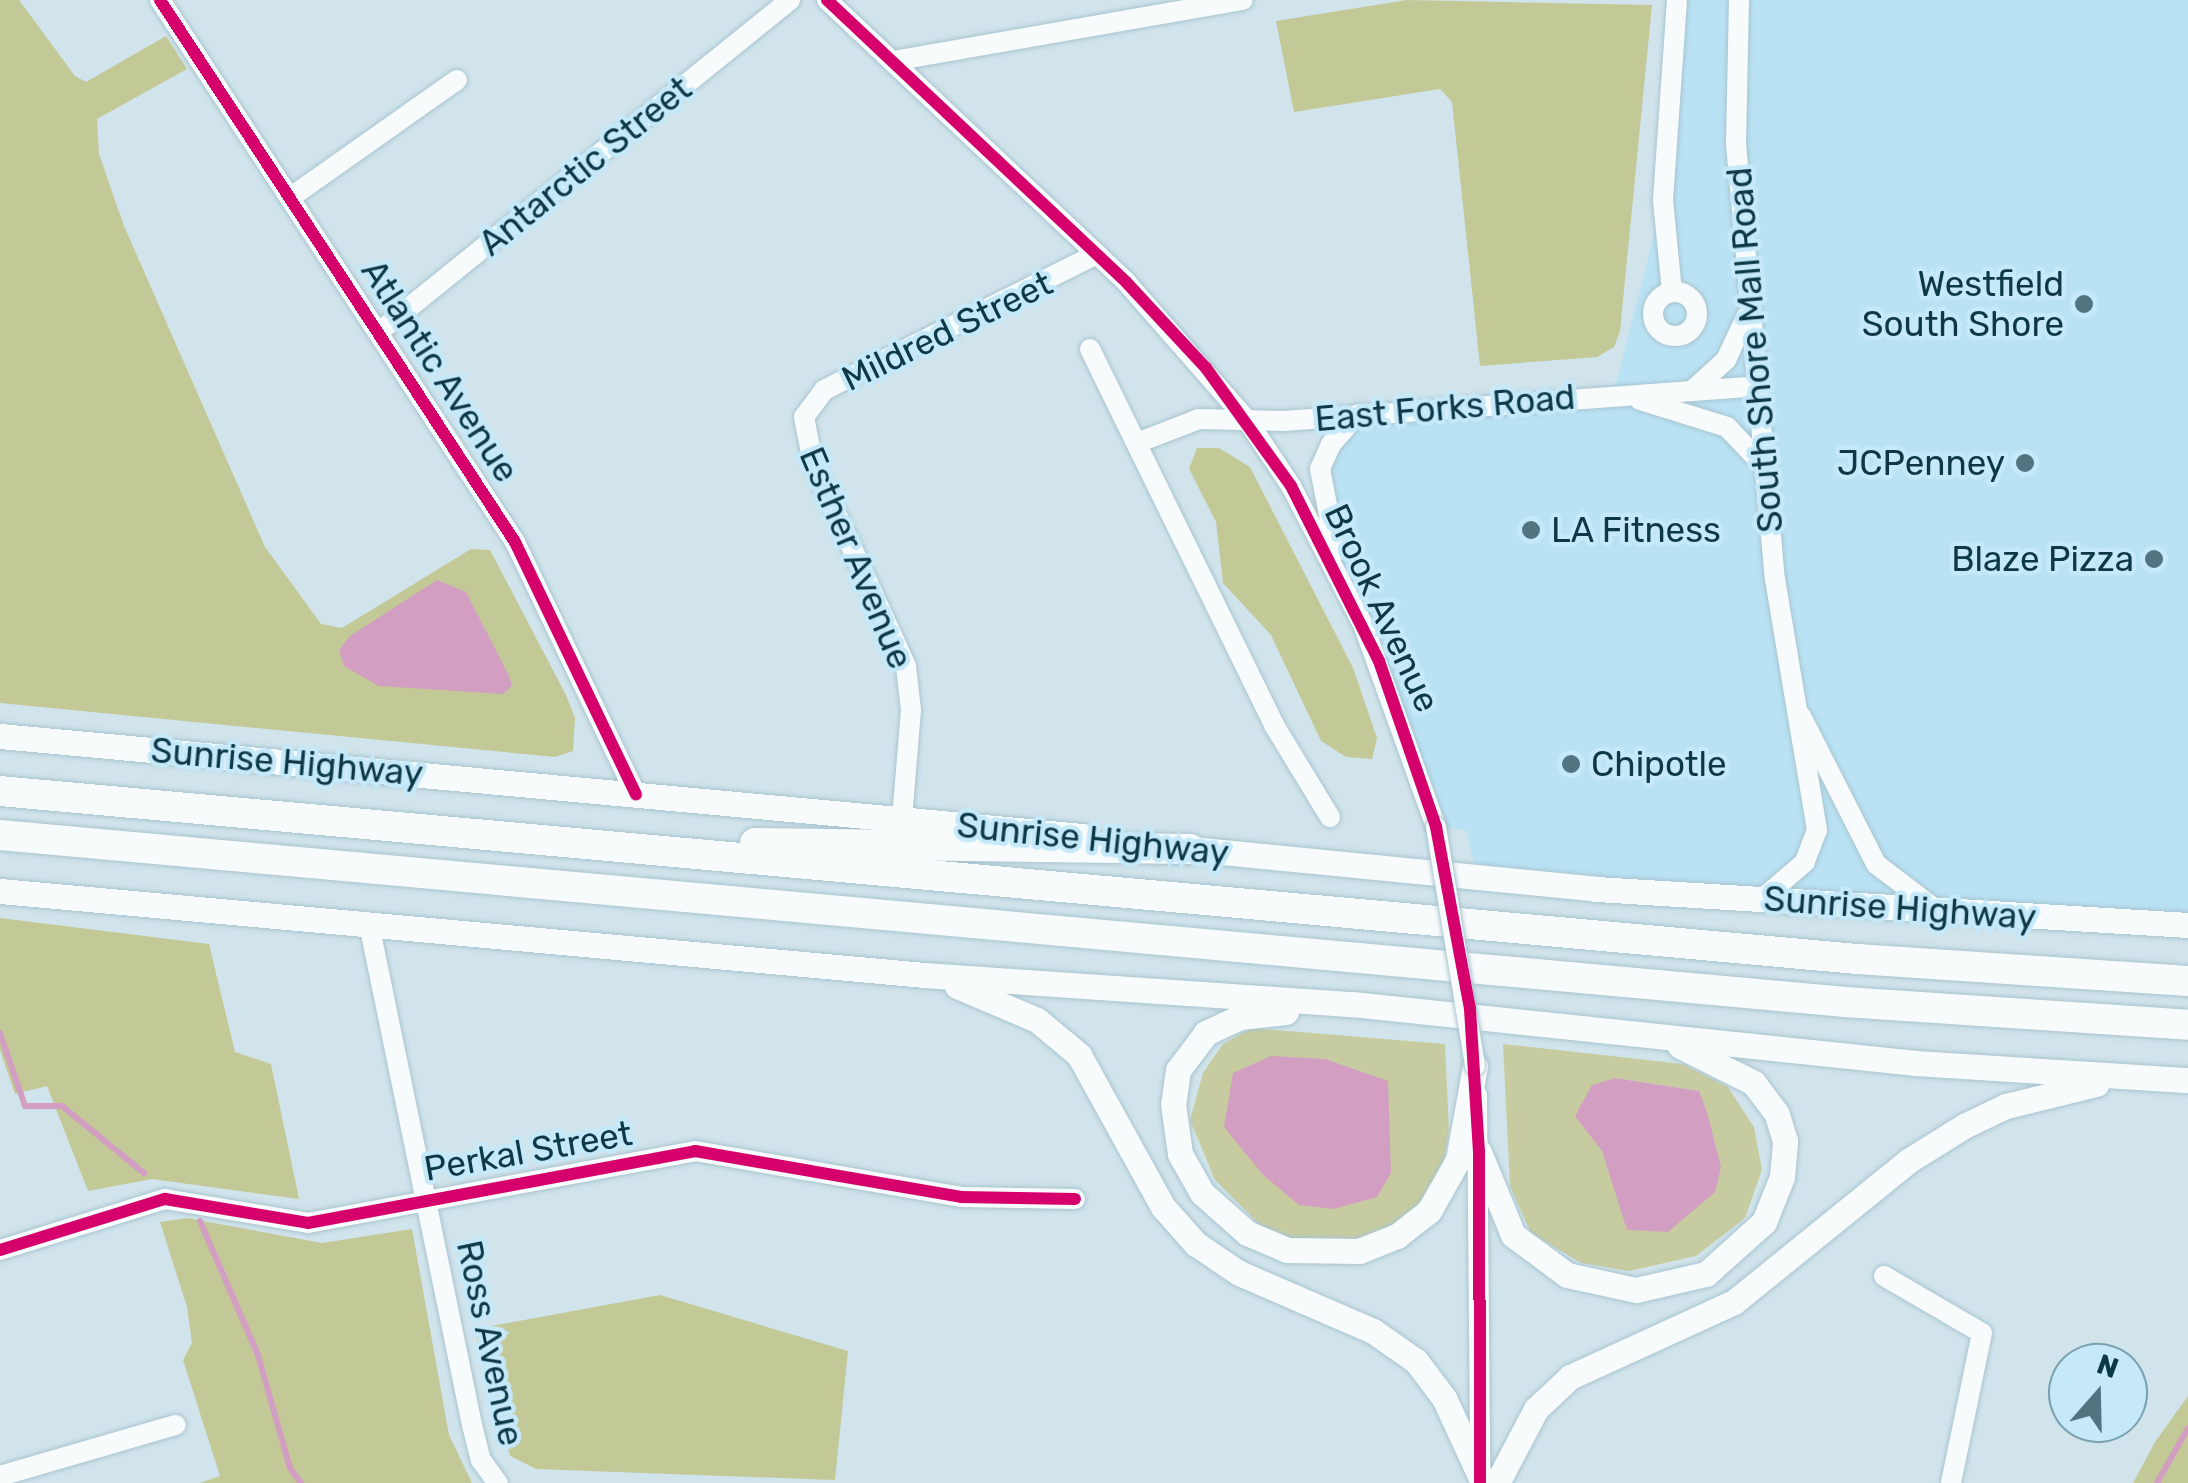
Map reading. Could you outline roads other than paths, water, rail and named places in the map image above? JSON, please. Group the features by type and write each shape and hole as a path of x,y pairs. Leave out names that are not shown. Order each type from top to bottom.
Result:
{"highway":[{"name":"Sunrise Highway","path":"0,791 1857,959 2188,981"},
{"path":"0,835 2188,1026"},
{"path":"622,847 798,842 1190,849"},
{"path":"2064,1018 2188,1042"}],"main road":[{"name":"Sunrise Highway","path":"0,736 902,819 1478,880 2188,925"},
{"path":"0,890 924,975 1352,1004 1638,1030 1916,1063 2188,1080"},
{"path":"924,975 1018,1010 1067,1042 1100,1083 1154,1192 1184,1232 1240,1273 1403,1349 1436,1386 1486,1480 1536,1410 1570,1377 1734,1302 1908,1162 1964,1126 2026,1100 2130,1077"},
{"path":"1352,1004 1228,1021 1206,1033 1178,1070 1173,1116 1180,1154 1211,1204 1247,1233 1287,1250 1330,1255 1371,1247 1408,1230 1436,1203 1455,1170 1475,1066"},
{"path":"1479,1152 1514,1235 1540,1259 1582,1281 1622,1290 1665,1288 1729,1259 1764,1222 1780,1188 1786,1152 1778,1114 1754,1082 1730,1065 1638,1030"}],"street":[{"name":"Atlantic Avenue","path":"160,0 516,542 636,794"},
{"name":"Antarctic Street","path":"380,331 790,0"},
{"name":"Brook Avenue","path":"828,0 1097,254 1179,337 1246,420 1291,486 1347,592 1393,694 1436,828 1475,1066 1486,1480"},
{"path":"893,61 1243,0"},
{"path":"1672,292 1663,200 1677,0"},
{"name":"South Shore Mall Road","path":"1739,0 1735,106 1750,306 1792,700 1816,837 1799,869 1762,899"},
{"path":"291,197 457,80"},
{"name":"Mildred Street","path":"804,417 824,390 1097,254"},
{"path":"1692,390 1733,351 1750,306"},
{"path":"1090,349 1274,724 1330,817"},
{"name":"East Forks Road","path":"1137,443 1199,419 1358,414 1758,386"},
{"path":"1614,395 1713,420 1739,436 1766,470"},
{"path":"1347,592 1320,468 1358,414"},
{"name":"Esther Avenue","path":"804,417 813,463 906,666 911,710 902,819"},
{"name":"South Shore Mall Road","path":"1792,700 1876,864 1936,910"},
{"name":"Ross Avenue","path":"368,924 476,1442 496,1482"},
{"name":"Perkal Street","path":"0,1250 165,1199 308,1223 695,1151 961,1197 1075,1199"},
{"path":"1884,1276 1982,1332 1950,1483"},
{"path":"0,1476 176,1425"}],"waterway":[{"path":"0,1033 25,1106 62,1106 144,1173"},
{"path":"200,1221 258,1355 290,1468 301,1483"},
{"path":"2157,1483 2188,1428"}],"place":[{"name":"Westfield South Shore","path":"2084,304"},
{"name":"JCPenney","path":"2025,463"},
{"name":"LA Fitness","path":"1531,530"},
{"name":"Blaze Pizza","path":"2154,559"},
{"name":"Chipotle","path":"1571,764"}]}
